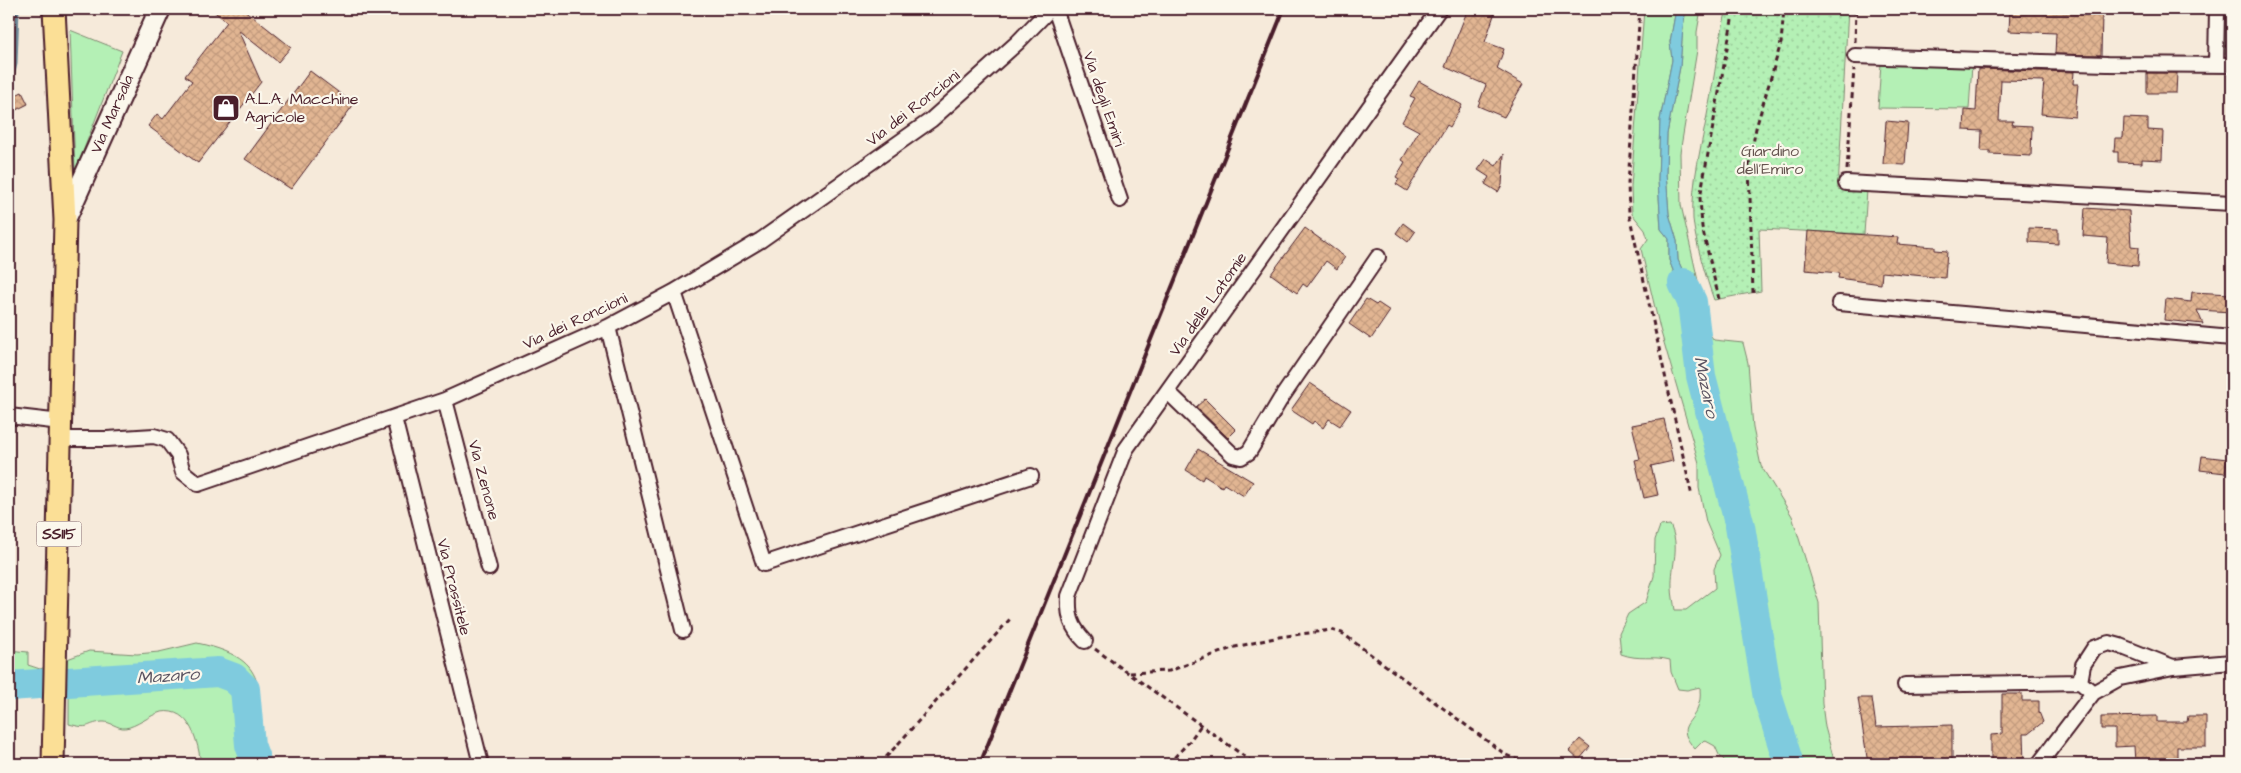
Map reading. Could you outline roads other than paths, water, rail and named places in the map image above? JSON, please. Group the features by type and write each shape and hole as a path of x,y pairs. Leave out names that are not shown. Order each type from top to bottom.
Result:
{"main road":[{"path":"54,9 65,220 61,430"},
{"name":"Via Marsala","path":"65,220 160,9"},
{"name":"SS115","path":"53,764 61,430"}],"street":[{"name":"Via dei Roncioni","path":"61,430 107,439 154,436 167,440 178,455 183,472 198,484 445,400 608,327 674,292 761,240 931,120 1017,43 1050,9"},
{"name":"Via degli Emiri","path":"1055,9 1120,200"},
{"name":"Via delle Latomie","path":"1085,641 1074,630 1068,612 1069,596 1126,449 1439,9"},
{"path":"2216,65 2217,9"},
{"path":"1855,56 2107,64 2232,65"},
{"path":"1846,183 2232,204"},
{"path":"1168,392 1233,455 1241,457 1249,452 1280,400 1378,257"},
{"path":"674,292 764,564 1031,476"},
{"path":"1839,303 2232,338"},
{"path":"608,327 683,630"},
{"name":"Via Zenone","path":"445,400 489,568"},
{"path":"9,416 61,430"},
{"name":"Via Prassitele","path":"394,418 481,764"},
{"path":"2080,682 2083,665 2094,648 2109,643 2173,667"},
{"path":"2039,764 2093,693 2120,678 2173,667 2232,662"},
{"path":"1905,685 2080,682 2093,693"}],"water":[{"name":"Mazaro","path":"1676,9 1686,9 1680,67 1667,134 1666,173 1669,214 1677,241 1678,260 1696,301 1693,322 1686,309 1687,298 1679,286 1669,260 1669,239 1661,229 1658,180 1660,120 1672,60 1670,42"}],"waterway":[{"path":"9,75 13,72 15,64 17,9"},
{"name":"Mazaro","path":"1683,283 1692,302 1701,376 1740,526 1768,698 1789,764"},
{"name":"Mazaro","path":"9,686 218,672 234,678 245,689 250,745 257,764"}],"railway":[{"path":"980,764 1284,9"}],"place":[{"name":"A.L.A. Macchine Agricole","path":"226,108"}],"park label":[{"name":"Giardino dell'Emiro","path":"1770,160"}]}
